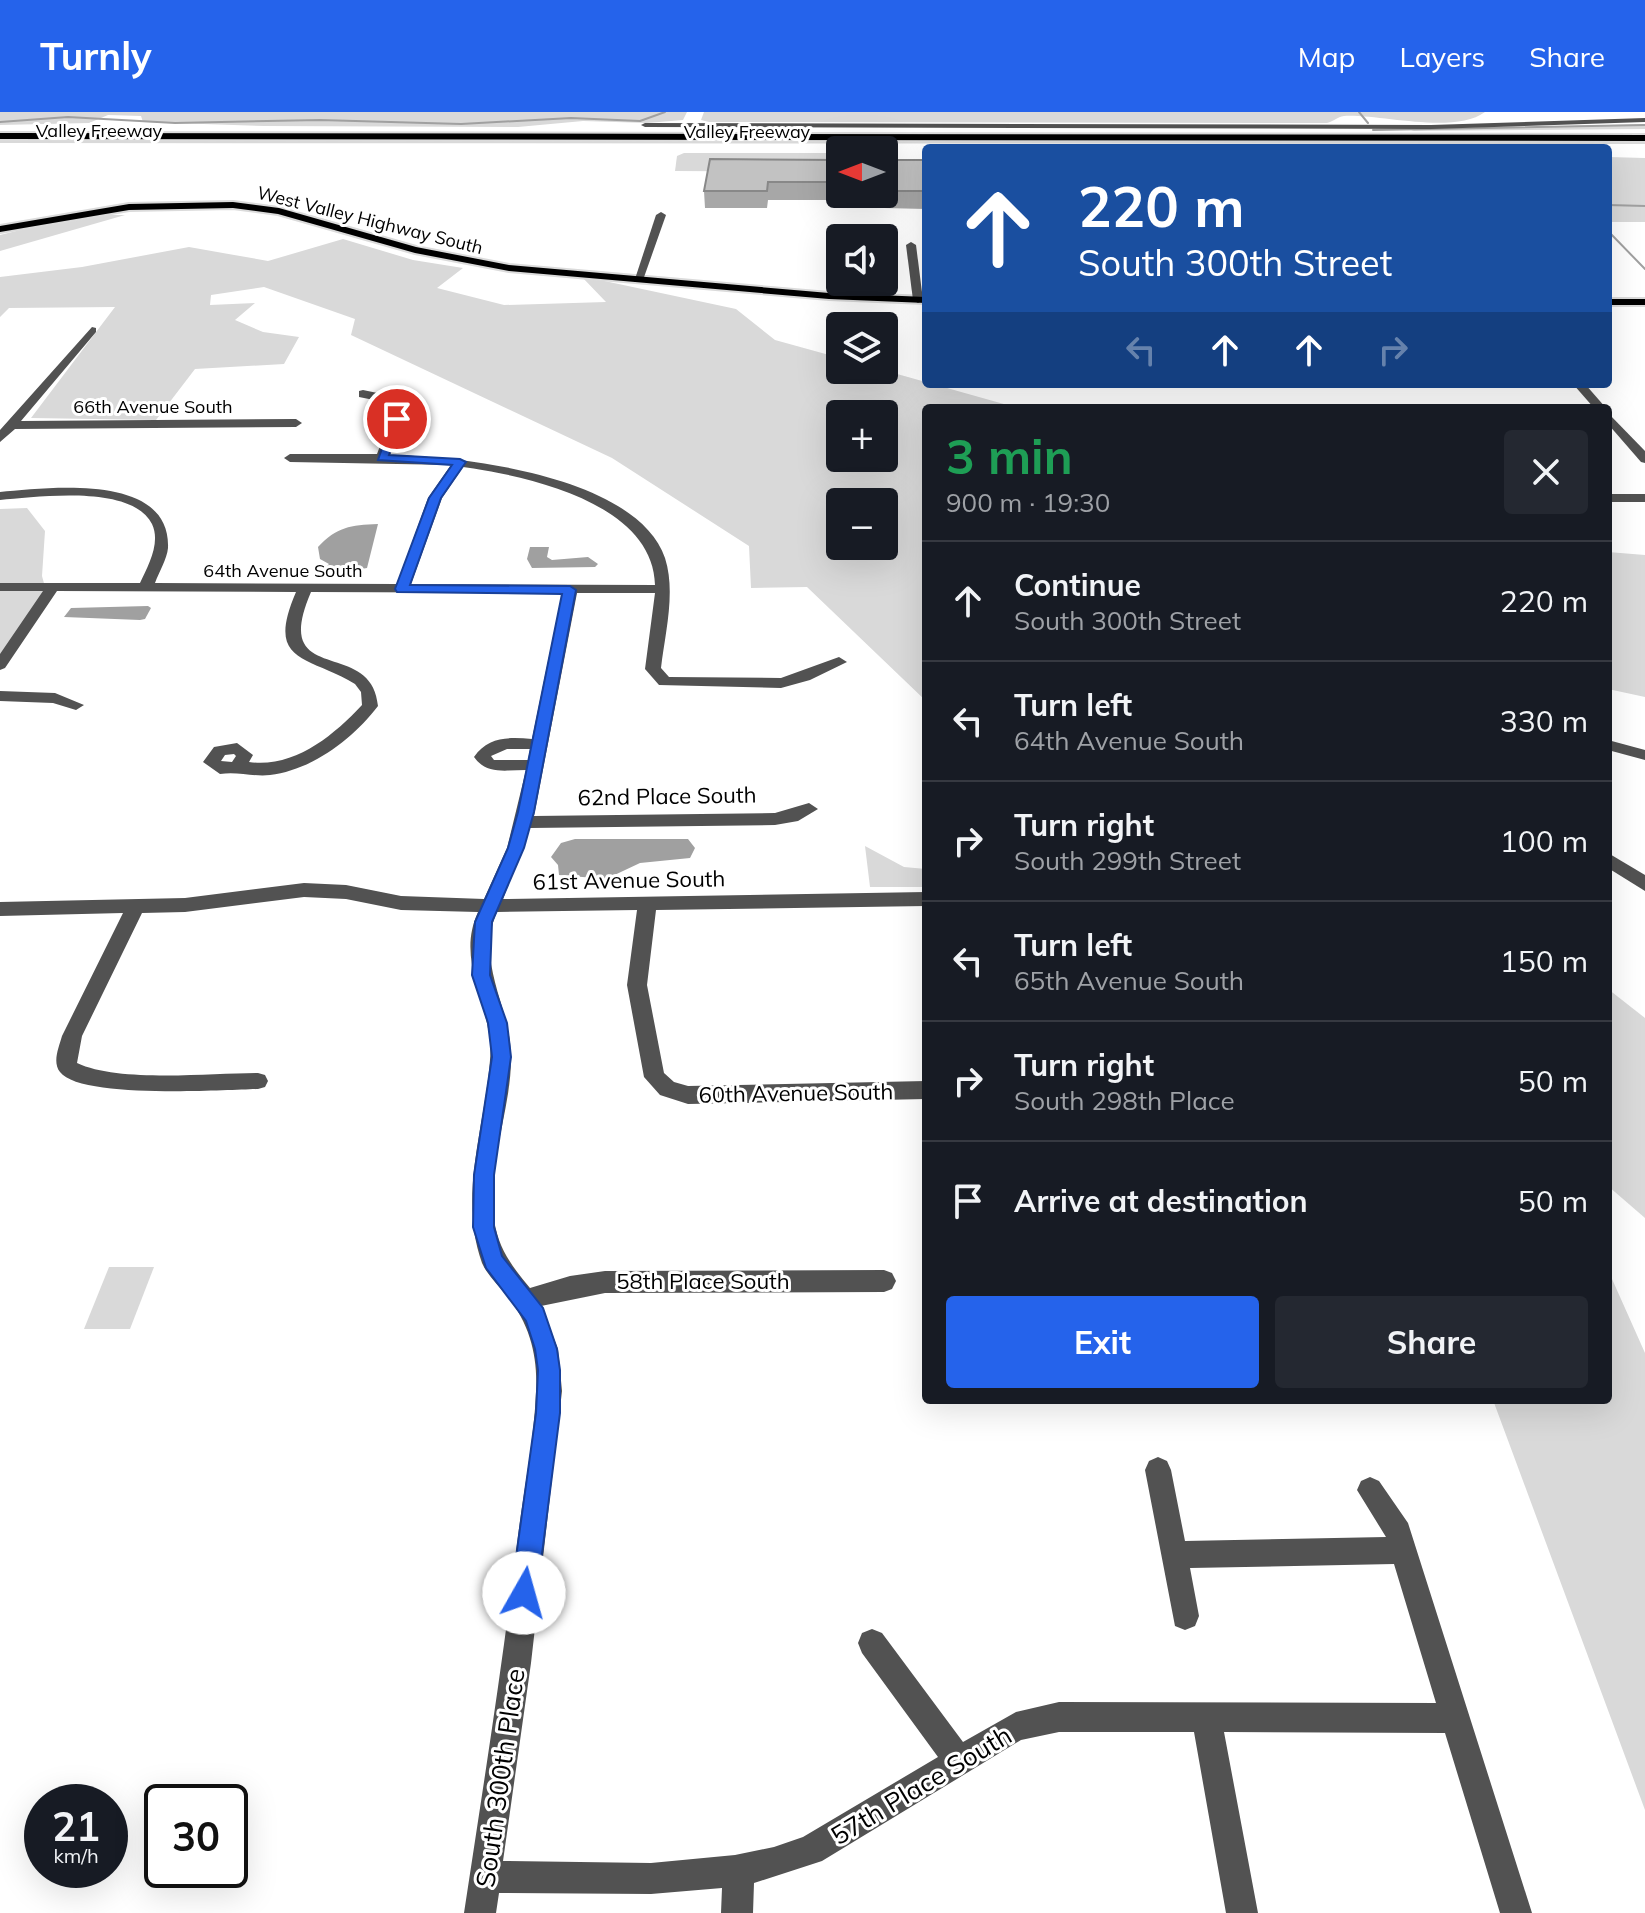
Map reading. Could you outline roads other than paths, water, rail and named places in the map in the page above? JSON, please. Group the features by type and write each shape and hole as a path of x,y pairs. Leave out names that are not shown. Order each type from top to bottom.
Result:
{"highway":[{"name":"Valley Freeway","path":"0,136 1645,136"},
{"name":"Valley Freeway","path":"0,146 922,147"},
{"path":"1612,148 1645,148"}],"main road":[{"name":"West Valley Highway South","path":"0,229 119,208 233,205 297,215 415,250 541,272 922,300"},
{"path":"1612,302 1645,302"}],"street":[{"path":"1592,112 1604,121"},
{"path":"645,125 1431,127 1645,120"},
{"path":"638,280 661,215"},
{"path":"911,245 922,300"},
{"path":"0,438 92,330"},
{"path":"1582,388 1596,404"},
{"path":"363,394 383,398 398,413 382,458"},
{"path":"1612,422 1645,459"},
{"name":"66th Avenue South","path":"11,425 296,423"},
{"path":"290,458 382,458 460,462 501,468 536,478 603,505 641,533 657,555 661,589 653,669 665,682 781,683 805,677 839,662"},
{"path":"402,589 435,498 460,462"},
{"path":"0,496 61,493 114,497 150,510 157,515 163,532 161,558 146,587"},
{"path":"1612,498 1645,498"},
{"name":"64th Avenue South","path":"0,587 661,589"},
{"path":"0,665 53,587"},
{"path":"237,766 268,770 299,762 347,731 370,706 370,695 361,682 307,655 293,641 291,625 305,589"},
{"path":"490,907 516,848 523,822 570,590"},
{"path":"0,696 55,698 76,705"},
{"path":"536,765 490,765 482,757 485,750 495,745 540,744"},
{"path":"1612,746 1645,755"},
{"name":"62nd Place South","path":"523,822 775,819 792,817 809,809"},
{"path":"1612,862 1645,884"},
{"name":"61st Avenue South","path":"0,909 199,904 270,892 311,890 346,892 412,904 490,907 922,899"},
{"name":"60th Avenue South","path":"647,903 637,985 654,1077 667,1089 688,1095 922,1090"},
{"path":"136,905 72,1036 66,1057 68,1068 81,1076 101,1079 258,1081"},
{"name":"South 300th Place","path":"480,1913 517,1663 548,1413 546,1349 535,1315 493,1261 483,1227 482,1195 501,1041 481,975 483,922 490,907"},
{"name":"58th Place South","path":"525,1300 570,1287 605,1282 884,1281"},
{"path":"1158,1470 1185,1616"},
{"path":"1370,1490 1395,1523 1516,1913"},
{"path":"1173,1555 1404,1550"},
{"path":"872,1643 958,1760"},
{"name":"57th Place South","path":"485,1877 672,1876 738,1872 779,1864 811,1850 1016,1727 1059,1717 1457,1718"},
{"path":"1206,1717 1242,1913"},
{"path":"737,1913 738,1872"}],"waterway":[{"path":"0,122 68,117 175,123 320,120 461,124 571,118 640,121 665,112"},
{"path":"1359,112 1368,123"},
{"path":"1373,130 1645,125"},
{"path":"1612,205 1645,206"},
{"path":"1612,235 1645,269"}]}
